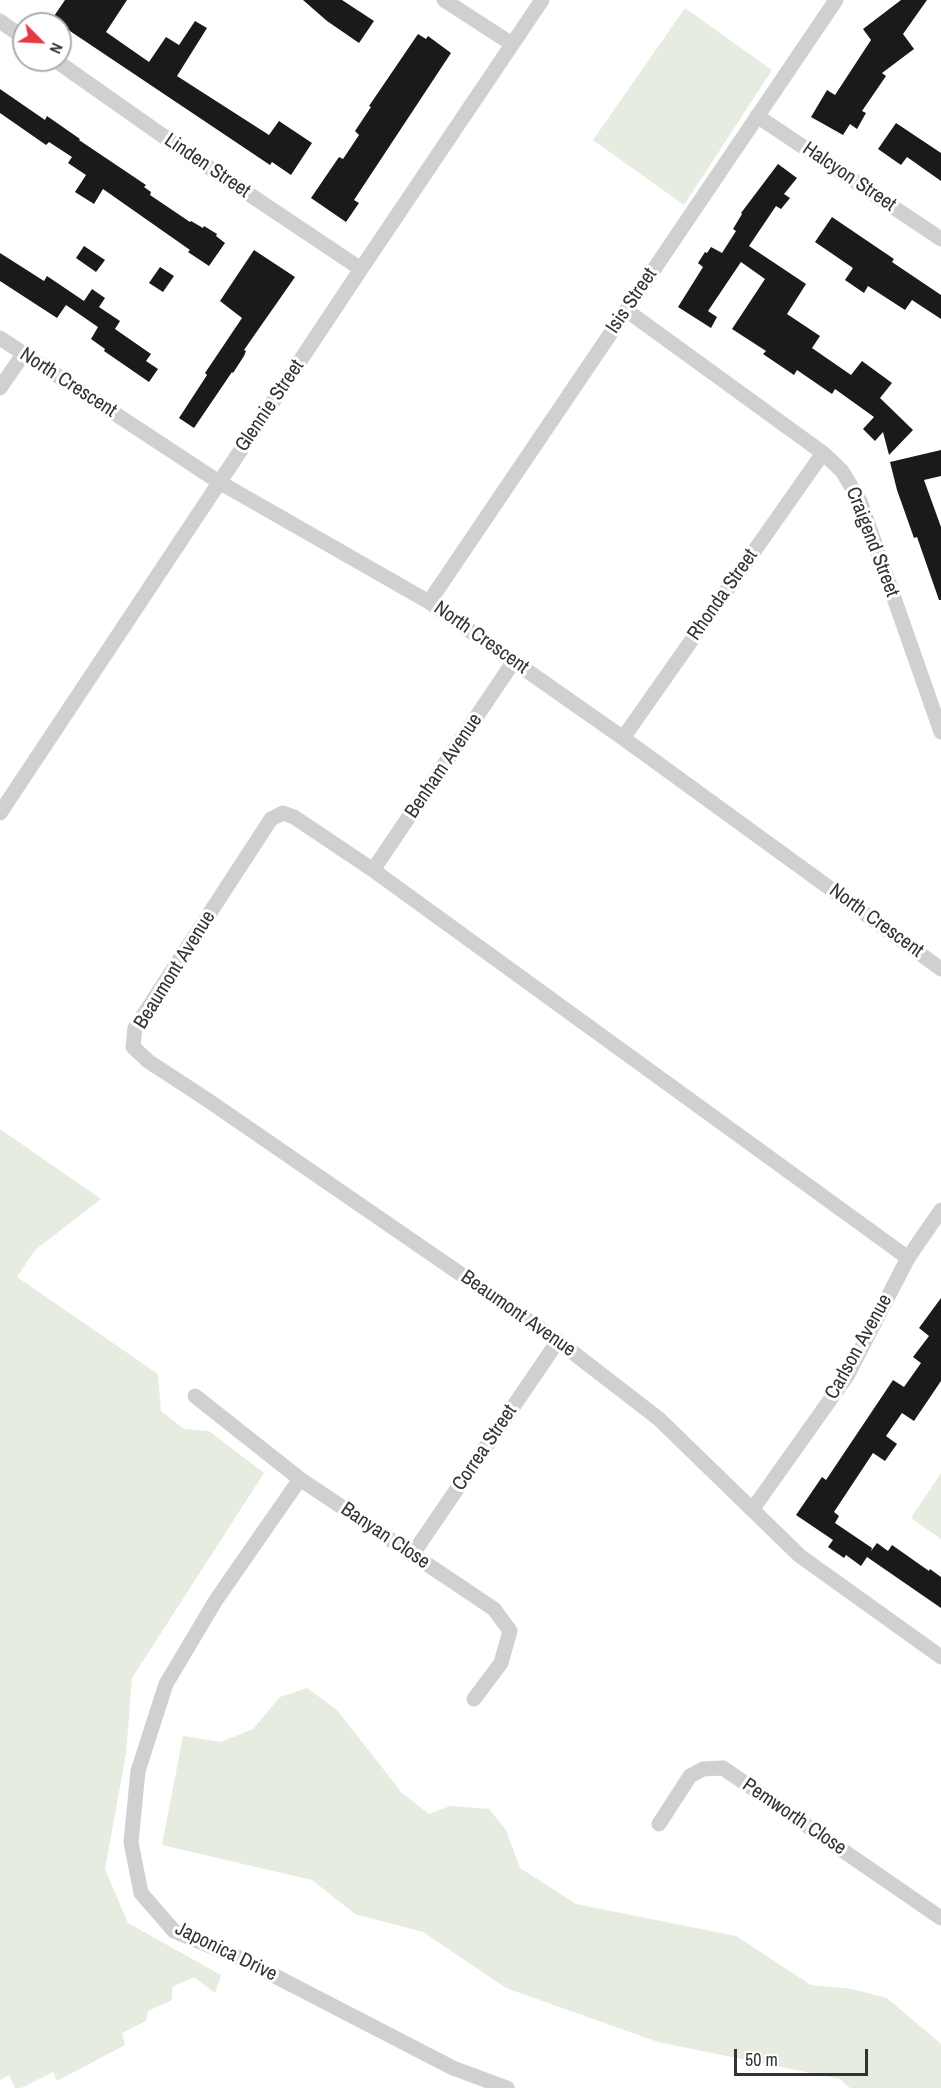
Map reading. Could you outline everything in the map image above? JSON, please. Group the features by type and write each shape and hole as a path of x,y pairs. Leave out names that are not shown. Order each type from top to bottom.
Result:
{"street":[{"path":"444,0 512,44"},
{"name":"Glennie Street","path":"0,813 542,0"},
{"name":"Isis Street","path":"429,602 836,0"},
{"name":"Linden Street","path":"72,72 183,150 361,269"},
{"name":"Halcyon Street","path":"757,116 941,238"},
{"name":"Craigend Street","path":"626,310 824,453 843,471 860,501 941,732"},
{"name":"North Crescent","path":"0,338 219,482 429,602 939,964"},
{"path":"0,388 24,353"},
{"name":"Rhonda Street","path":"622,738 824,453"},
{"name":"Benham Avenue","path":"373,870 514,661"},
{"name":"Beaumont Avenue","path":"908,1258 373,870 294,817 282,813 272,819 135,1028 133,1047 148,1061 558,1341 659,1419 800,1556 941,1657"},
{"name":"Carlson Avenue","path":"752,1510 847,1376 908,1258 941,1210"},
{"name":"Correa Street","path":"412,1555 558,1341"},
{"name":"Banyan Close","path":"195,1396 300,1479 494,1609 510,1631 501,1663 474,1699"},
{"name":"Japonica Drive","path":"300,1479 216,1600 165,1684 138,1771 131,1842 141,1893 174,1931 242,1959 453,2068 507,2088"},
{"name":"Pemworth Close","path":"658,1824 690,1776 703,1769 723,1768 941,1918"}],"shaded area":[{"path":"685,8 772,70 684,205 593,140"},
{"path":"0,1129 101,1199 35,1250 17,1277 158,1374 161,1411 184,1429 209,1431 264,1473 132,1678 126,1754 105,1869 128,1923 221,1975 215,1993 194,1977 172,1987 172,2000 148,2011 146,2021 122,2033 125,2045 57,2081 53,2072 21,2088 15,2088 9,2075 0,2080"},
{"path":"941,1473 941,1539 911,1518"},
{"path":"307,1688 337,1710 402,1793 429,1814 450,1806 489,1809 506,1830 520,1868 576,1904 736,1936 811,1985 852,1989 887,1998 941,2044 941,2088 850,2088 840,2079 658,2042 506,1988 423,1932 355,1914 312,1880 162,1845 183,1736 221,1742 253,1729 280,1697"}],"building":[{"path":"65,0 127,0 106,32 149,62 166,37 179,45 195,21 207,28 177,76 269,135 279,121 312,143 291,175 272,162 270,165 72,32 72,12 57,12"},
{"path":"303,0 342,0 374,21 359,43 327,21"},
{"path":"901,0 927,0 903,34 914,49 882,73 886,76 862,111 866,113 857,129 850,124 843,135 811,117 827,90 835,95 871,40 863,29"},
{"path":"418,34 426,39 428,36 451,53 354,200 359,203 346,222 311,198 339,157 343,159 359,135 355,131 371,107 369,106"},
{"path":"0,89 45,120 47,116 146,185 144,187 151,192 150,195 190,222 203,228 204,226 217,234 216,236 225,243 209,266 103,189 94,204 75,192 86,175 68,163 72,157 49,142 46,145 0,113"},
{"path":"896,123 941,153 941,181 907,157 901,165 878,149"},
{"path":"778,164 797,178 784,194 790,198 781,209 776,206 749,246 806,284 787,314 820,336 812,348 851,375 862,361 892,383 880,398 913,430 889,455 883,432 875,441 863,429 874,417 835,389 832,394 797,370 794,375 763,354 766,351 732,329 765,279 741,262 708,311 717,317 711,328 678,307 703,267 698,263 705,252 707,253 711,247 722,253 736,231 733,229 741,213"},
{"path":"832,217 894,259 892,262 941,295 941,319 912,300 905,310 868,286 864,293 845,280 853,268 815,242"},
{"path":"84,246 105,260 96,272 76,258"},
{"path":"254,250 295,277 244,350 246,351 244,356 233,373 194,428 179,418 207,375 205,373 242,318 220,301"},
{"path":"0,253 44,281 47,276 84,301 92,289 105,298 99,307 120,321 115,329 151,354 146,361 158,369 149,382 104,351 105,349 91,339 98,327 66,305 57,318 0,281"},
{"path":"160,267 174,276 163,292 149,283"},
{"path":"941,450 941,476 924,480 941,527 941,600 939,600 917,537 914,538 890,462"},
{"path":"941,1298 941,1381 914,1421 902,1413 886,1436 897,1444 885,1461 873,1453 834,1512 839,1516 835,1523 872,1548 871,1551 877,1543 888,1551 892,1545 941,1577 941,1608 867,1557 861,1566 846,1555 844,1558 828,1547 833,1540 796,1515 822,1477 826,1480 893,1380 904,1387 921,1363 913,1357 929,1336 919,1328"}]}
